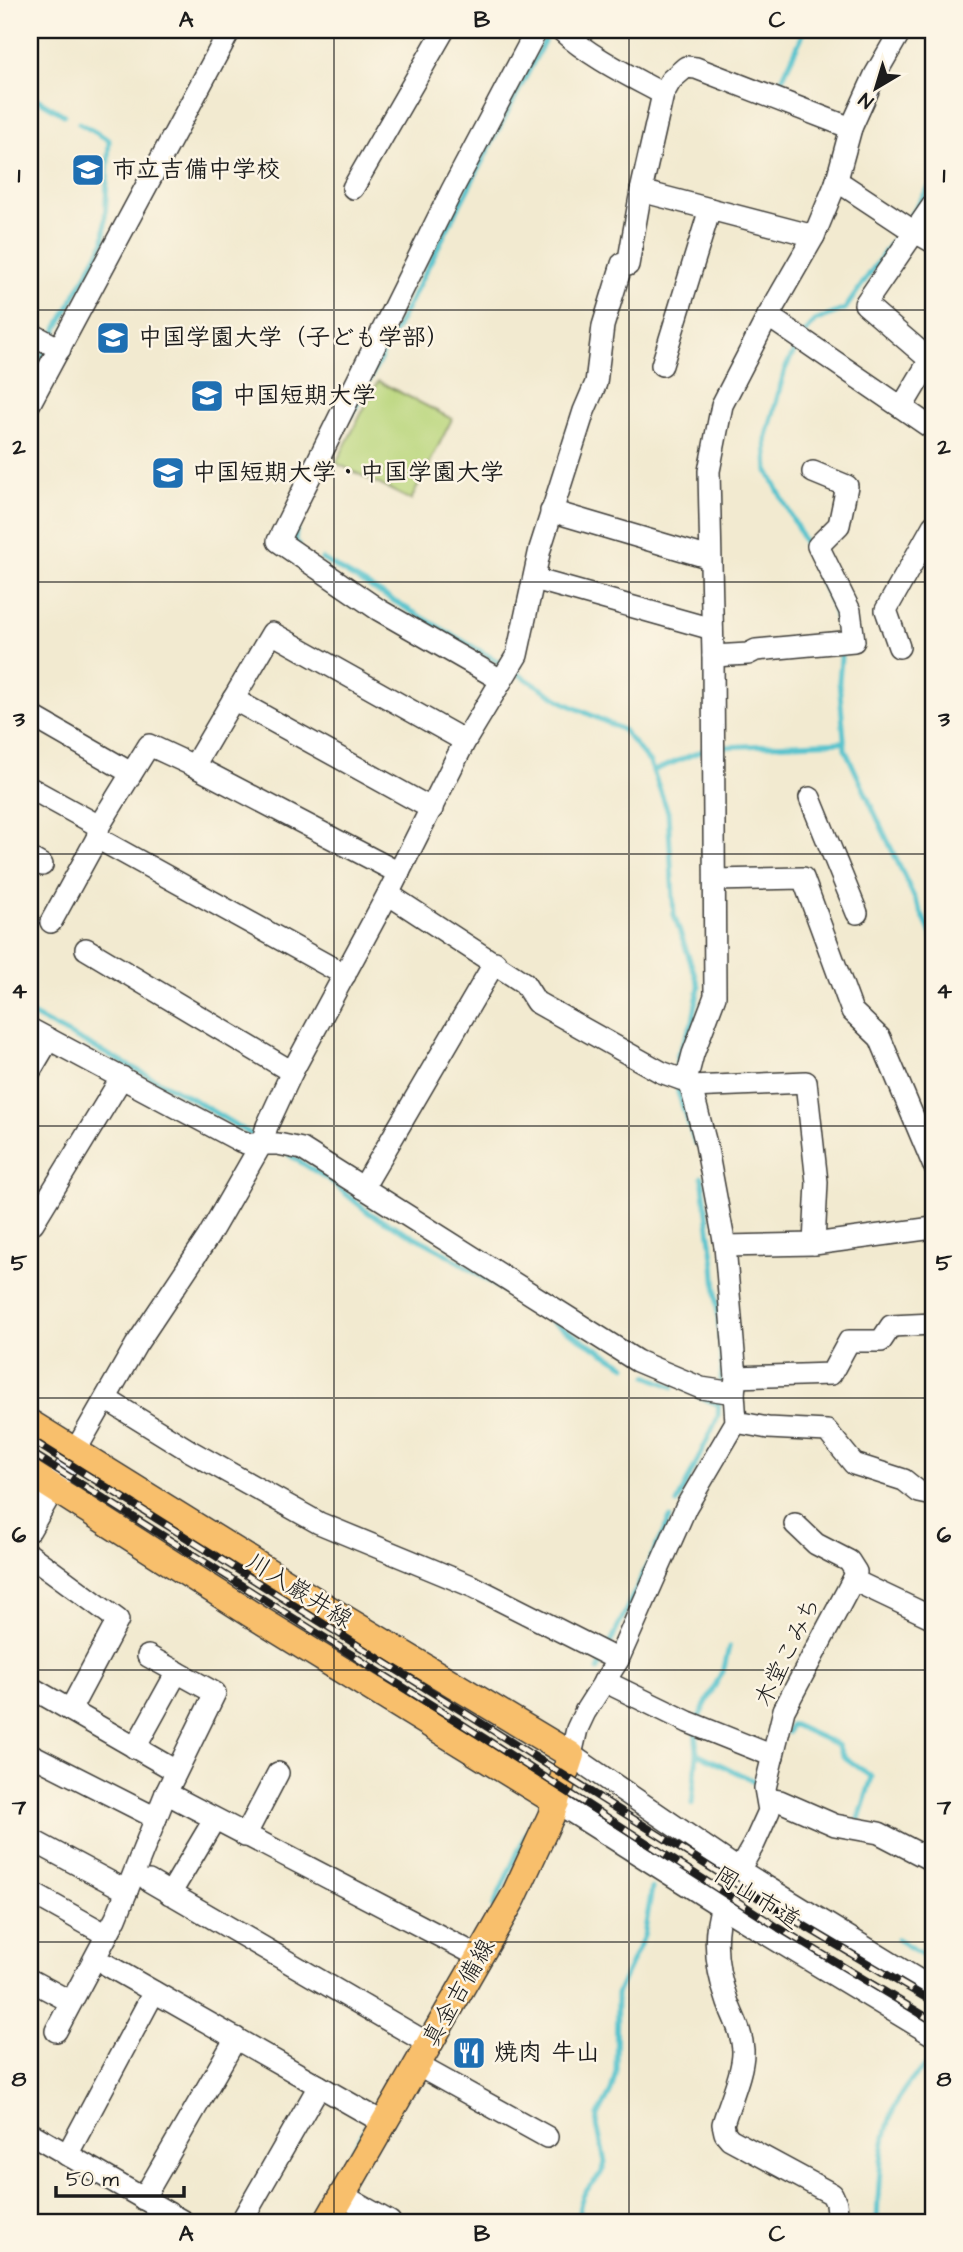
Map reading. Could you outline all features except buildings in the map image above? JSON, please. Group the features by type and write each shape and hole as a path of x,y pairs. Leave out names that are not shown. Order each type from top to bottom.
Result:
{"main road":[{"name":"川入巌井線","path":"30,1423 320,1604 571,1755"},
{"name":"川入巌井線","path":"30,1473 556,1802"},
{"name":"真金吉備線","path":"327,2222 342,2196 375,2118 420,2046 472,1953 513,1898 556,1802 571,1755"}],"street":[{"path":"30,403 47,342 230,30"},
{"path":"354,188 444,30"},
{"path":"501,680 379,610 278,541 452,190 534,35 533,30"},
{"path":"563,30 568,38 610,66 663,94"},
{"path":"571,1755 577,1729 584,1712 604,1681 611,1655 686,1507 736,1422 725,1246 706,1144 689,1084 693,1054 715,996 709,471 722,405 768,316 814,236 836,183 851,128 874,75 901,30"},
{"path":"30,1530 136,1345 208,1237 262,1143 292,1072 388,894 465,741 517,655 551,510 596,383 603,326 622,264 628,265 641,191 663,94 671,80 686,67 696,68 851,128"},
{"path":"836,183 845,186 914,231"},
{"path":"641,191 814,236"},
{"path":"902,407 931,357 865,304 933,205"},
{"path":"662,365 710,209"},
{"path":"768,316 933,429"},
{"path":"713,656 854,641 850,611 818,546 839,525 847,486 813,472"},
{"path":"551,510 710,558"},
{"path":"899,647 886,610 933,526"},
{"path":"534,579 712,629"},
{"path":"194,766 272,633 465,741"},
{"path":"233,699 432,809"},
{"path":"30,715 131,773"},
{"path":"51,922 98,832 149,745 398,873"},
{"path":"30,788 98,832 345,975"},
{"path":"810,798 857,913"},
{"path":"715,880 803,878 852,1011 880,1038 933,1164"},
{"path":"807,887 844,882"},
{"path":"388,894 524,983 536,1002 661,1072 689,1084 806,1082 817,1182 814,1244"},
{"path":"86,949 292,1072"},
{"path":"363,1188 495,962"},
{"path":"30,1071 39,1034 240,1141 302,1149 607,1344 637,1361 701,1388 831,1374 849,1341 881,1341 891,1326 933,1324"},
{"path":"33,1223 122,1077"},
{"path":"725,1246 814,1244 933,1228"},
{"path":"106,1399 190,1451 319,1523 474,1587 611,1655"},
{"path":"736,1422 768,1428 827,1432 854,1464 904,1480 919,1492 933,1495"},
{"path":"795,1524 816,1544 849,1562 856,1572 853,1580"},
{"path":"30,1555 118,1620 70,1710"},
{"name":"木堂こみち","path":"739,1870 769,1811 766,1790 784,1710 853,1580 933,1618"},
{"path":"56,2031 107,1935 166,1793 215,1693 148,1656"},
{"path":"135,1748 177,1672"},
{"path":"604,1681 696,1725 773,1756"},
{"path":"30,1687 176,1771"},
{"path":"30,1754 156,1818"},
{"name":"岡山市道","path":"571,1755 739,1870 933,1989"},
{"path":"245,1836 278,1773"},
{"path":"766,1790 780,1801 835,1825 879,1833 933,1861"},
{"path":"166,1793 472,1953"},
{"name":"岡山市道","path":"556,1802 933,2035"},
{"path":"170,1894 214,1819"},
{"path":"30,1839 127,1891"},
{"path":"149,1881 420,2046 547,2137"},
{"path":"30,1892 107,1935"},
{"path":"722,1907 715,1926 718,1970 729,2006 742,2035 743,2053 723,2123 725,2133 730,2139 832,2194 838,2222"},
{"path":"107,1965 375,2118"},
{"path":"30,1980 71,2003"},
{"path":"67,2155 154,1992"},
{"path":"143,2199 236,2038"},
{"path":"241,2222 319,2085"},
{"path":"30,2133 184,2222"},
{"path":"342,2196 390,2222"}],"green space":[{"path":"378,381 452,419 411,500 336,463"}],"waterway":[{"path":"351,416 550,30"},
{"path":"775,94 805,30"},
{"path":"30,95 64,115"},
{"path":"52,338 104,242 109,140 79,123"},
{"path":"906,222 933,181"},
{"path":"803,336 815,321 845,309 900,230"},
{"path":"798,344 785,369 766,440 768,471 800,533 833,607 841,638"},
{"path":"30,380 48,346"},
{"path":"297,521 295,542 299,544"},
{"path":"322,559 504,665"},
{"path":"842,648 839,681 845,749 933,938"},
{"path":"512,670 565,703 623,730 650,763 668,812 674,915 699,986 693,1021 677,1056 677,1072"},
{"path":"719,747 844,742"},
{"path":"653,771 709,748"},
{"path":"30,1014 189,1097 252,1135"},
{"path":"678,1082 678,1092 695,1143"},
{"path":"289,1155 329,1180 369,1213 440,1250 626,1366"},
{"path":"702,1177 714,1265 722,1367 720,1386"},
{"path":"647,1376 673,1387"},
{"path":"677,1503 718,1417 719,1396"},
{"path":"699,1397 719,1405"},
{"path":"608,1648 670,1518"},
{"path":"697,1721 724,1668 729,1647"},
{"path":"598,1670 604,1657"},
{"path":"788,1732 790,1726 794,1725 838,1745 843,1756 872,1777 858,1822"},
{"path":"692,1804 697,1753 695,1730"},
{"path":"697,1753 760,1784"},
{"path":"493,1907 527,1831"},
{"path":"579,2222 582,2199 603,2170 605,2162 597,2125 616,2071 617,1994 644,1936 652,1888"},
{"path":"897,1939 933,1961"},
{"path":"877,2222 881,2159 892,2112 909,2083 933,2062"},
{"path":"311,2222 369,2122"}],"railway":[{"path":"30,1439 786,1915 933,2002"},
{"path":"30,1452 779,1928 933,2021"}],"place":[{"name":"市立吉備中学校","path":"88,170"},
{"name":"中国学園大学（子ども学部）","path":"113,338"},
{"name":"中国短期大学","path":"207,396"},
{"name":"中国短期大学・中国学園大学","path":"168,473"},
{"name":"焼肉 牛山","path":"469,2053"}]}
